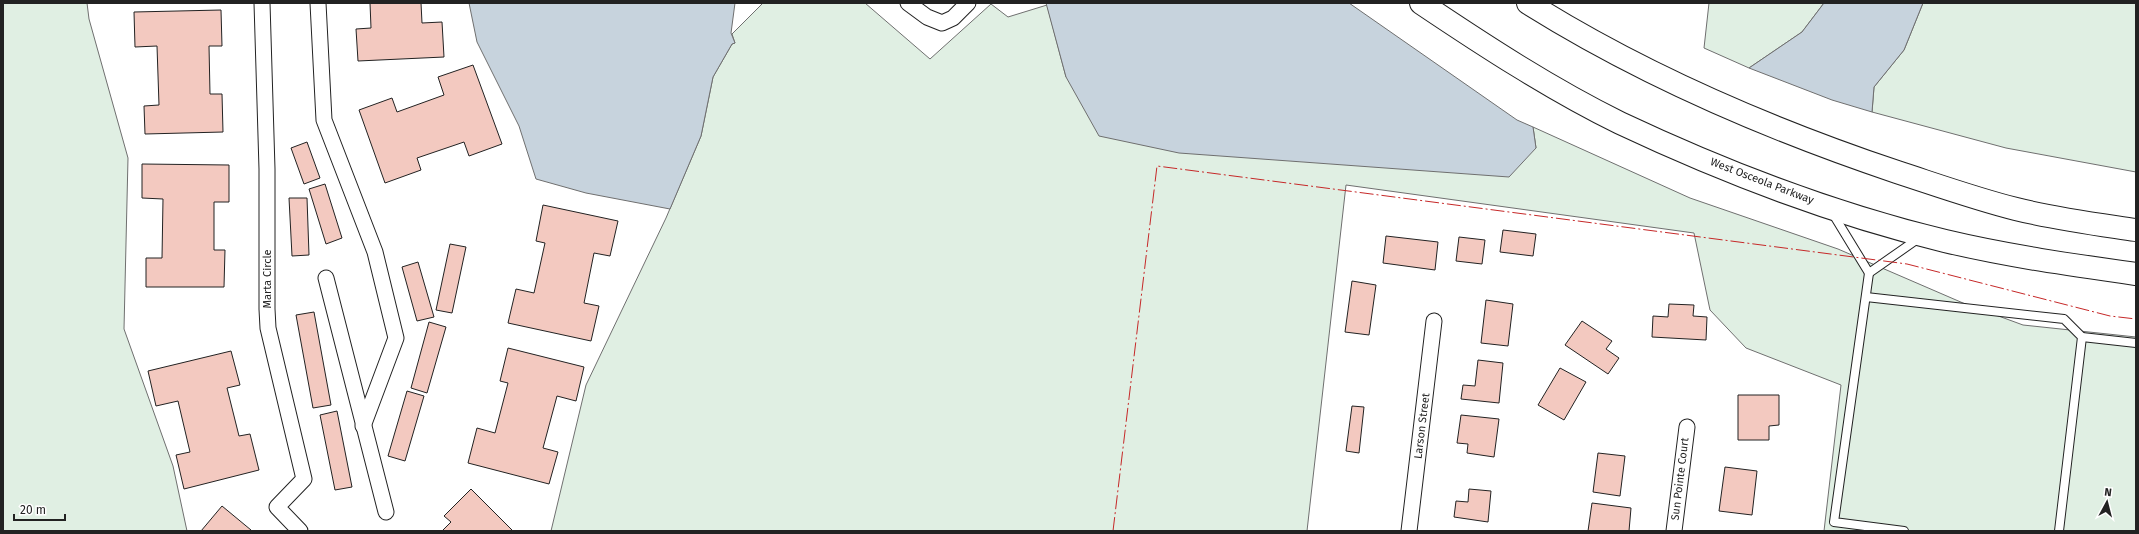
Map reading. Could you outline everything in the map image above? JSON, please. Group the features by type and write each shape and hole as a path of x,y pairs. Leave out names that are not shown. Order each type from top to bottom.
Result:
{"main road":[{"name":"West Osceola Parkway","path":"1421,3 1486,47 1620,122 1712,163 1828,206 1924,235 2037,261 2136,274"},
{"path":"1528,3 1628,61 1684,88 1789,133 1858,159 1953,191 2016,210 2071,221 2136,230"}],"street":[{"name":"Marta Circle","path":"262,3 267,169 268,322 304,479 277,507 300,531"},
{"path":"318,3 324,120 376,252 396,338 364,426"},
{"path":"908,3 928,17 942,23 953,18 968,3"},
{"path":"326,278 386,512"},
{"name":"Larson Street","path":"1409,531 1434,321"},
{"name":"Sun Pointe Court","path":"1674,531 1687,427"}],"lane":[{"path":"1828,206 1869,272 1834,522 1904,531"},
{"path":"1869,272 1924,235"},
{"path":"1866,297 2064,319 2082,337 2136,343"},
{"path":"2059,531 2082,337"}],"green space":[{"path":"3,3 87,3 89,19 128,158 124,329 173,466 187,531 3,531"},
{"path":"763,3 865,3 930,59 991,4 1008,17 1047,5 1066,77 1536,148 1533,127 1690,198 1838,249 1963,303 2023,325 2136,337 2136,531 1824,531 1841,385 1746,348 1710,310 1694,233 1346,185 1307,531 551,531 586,385 666,218 701,136 713,77 732,44 735,43 732,34"},
{"path":"1709,3 1824,3 1802,32 1749,68 1704,48"},
{"path":"1923,3 2136,3 2136,172 2006,148 1872,112 1874,87 1904,50"}],"shaded area":[{"path":"469,3 735,3 731,33 735,43 732,44 713,77 701,136 670,209 586,193 536,179 519,126 477,42"},
{"path":"1046,3 1349,3 1517,120 1533,127 1536,148 1509,177 1179,153 1099,136 1066,77"},
{"path":"1824,3 1923,3 1904,50 1874,87 1872,112 1832,100 1749,68 1802,32"}],"building":[{"path":"370,3 421,3 422,23 442,22 444,57 358,61 356,29 371,28"},
{"path":"221,10 222,46 209,46 210,94 222,94 223,132 145,134 144,106 159,105 157,46 135,47 134,12"},
{"path":"473,65 502,144 469,156 464,142 417,158 421,170 385,183 359,110 392,98 397,112 444,95 438,77"},
{"path":"307,142 320,178 304,184 291,148"},
{"path":"142,164 229,165 229,202 214,202 214,250 225,250 224,287 146,287 146,258 162,258 163,199 142,198"},
{"path":"325,184 342,238 326,244 309,189"},
{"path":"289,198 307,198 309,255 292,256"},
{"path":"543,205 618,221 610,256 594,253 584,303 599,306 591,341 508,323 516,289 534,293 545,243 536,241"},
{"path":"1503,230 1536,234 1533,256 1500,252"},
{"path":"1386,236 1438,242 1435,270 1383,263"},
{"path":"1459,237 1485,240 1482,264 1456,261"},
{"path":"450,244 466,247 452,313 436,310"},
{"path":"418,262 434,317 417,321 402,267"},
{"path":"1352,281 1376,285 1369,335 1345,332"},
{"path":"1486,300 1513,304 1508,346 1481,343"},
{"path":"1669,304 1694,305 1693,316 1707,317 1706,340 1652,337 1653,316 1668,317"},
{"path":"314,312 331,405 313,408 296,315"},
{"path":"1582,321 1612,341 1606,349 1619,358 1608,374 1565,345"},
{"path":"429,322 446,327 427,393 411,388"},
{"path":"508,348 584,367 576,401 557,396 543,448 558,452 549,484 468,463 477,428 495,433 508,383 500,381"},
{"path":"231,351 240,385 227,388 239,436 250,434 259,470 184,489 176,455 190,452 178,401 156,406 148,371"},
{"path":"1478,360 1503,363 1499,403 1461,399 1463,385 1475,386"},
{"path":"1560,368 1586,382 1564,420 1538,405"},
{"path":"407,391 424,396 405,461 388,456"},
{"path":"1738,395 1779,395 1779,425 1769,426 1769,440 1738,440"},
{"path":"1352,406 1364,407 1359,453 1346,451"},
{"path":"337,411 352,487 335,490 320,415"},
{"path":"1461,415 1499,419 1494,457 1467,453 1468,444 1457,443"},
{"path":"1598,453 1625,456 1620,496 1593,492"},
{"path":"1725,467 1757,471 1752,515 1719,511"},
{"path":"471,489 513,531 442,531 451,522 444,516"},
{"path":"1469,489 1491,491 1488,522 1454,517 1456,501 1468,502"},
{"path":"1592,503 1631,508 1629,531 1588,531"},
{"path":"222,506 251,530 201,531"}],"power":[{"path":"1113,531 1157,166 1907,264 2110,316 2136,319"}]}
